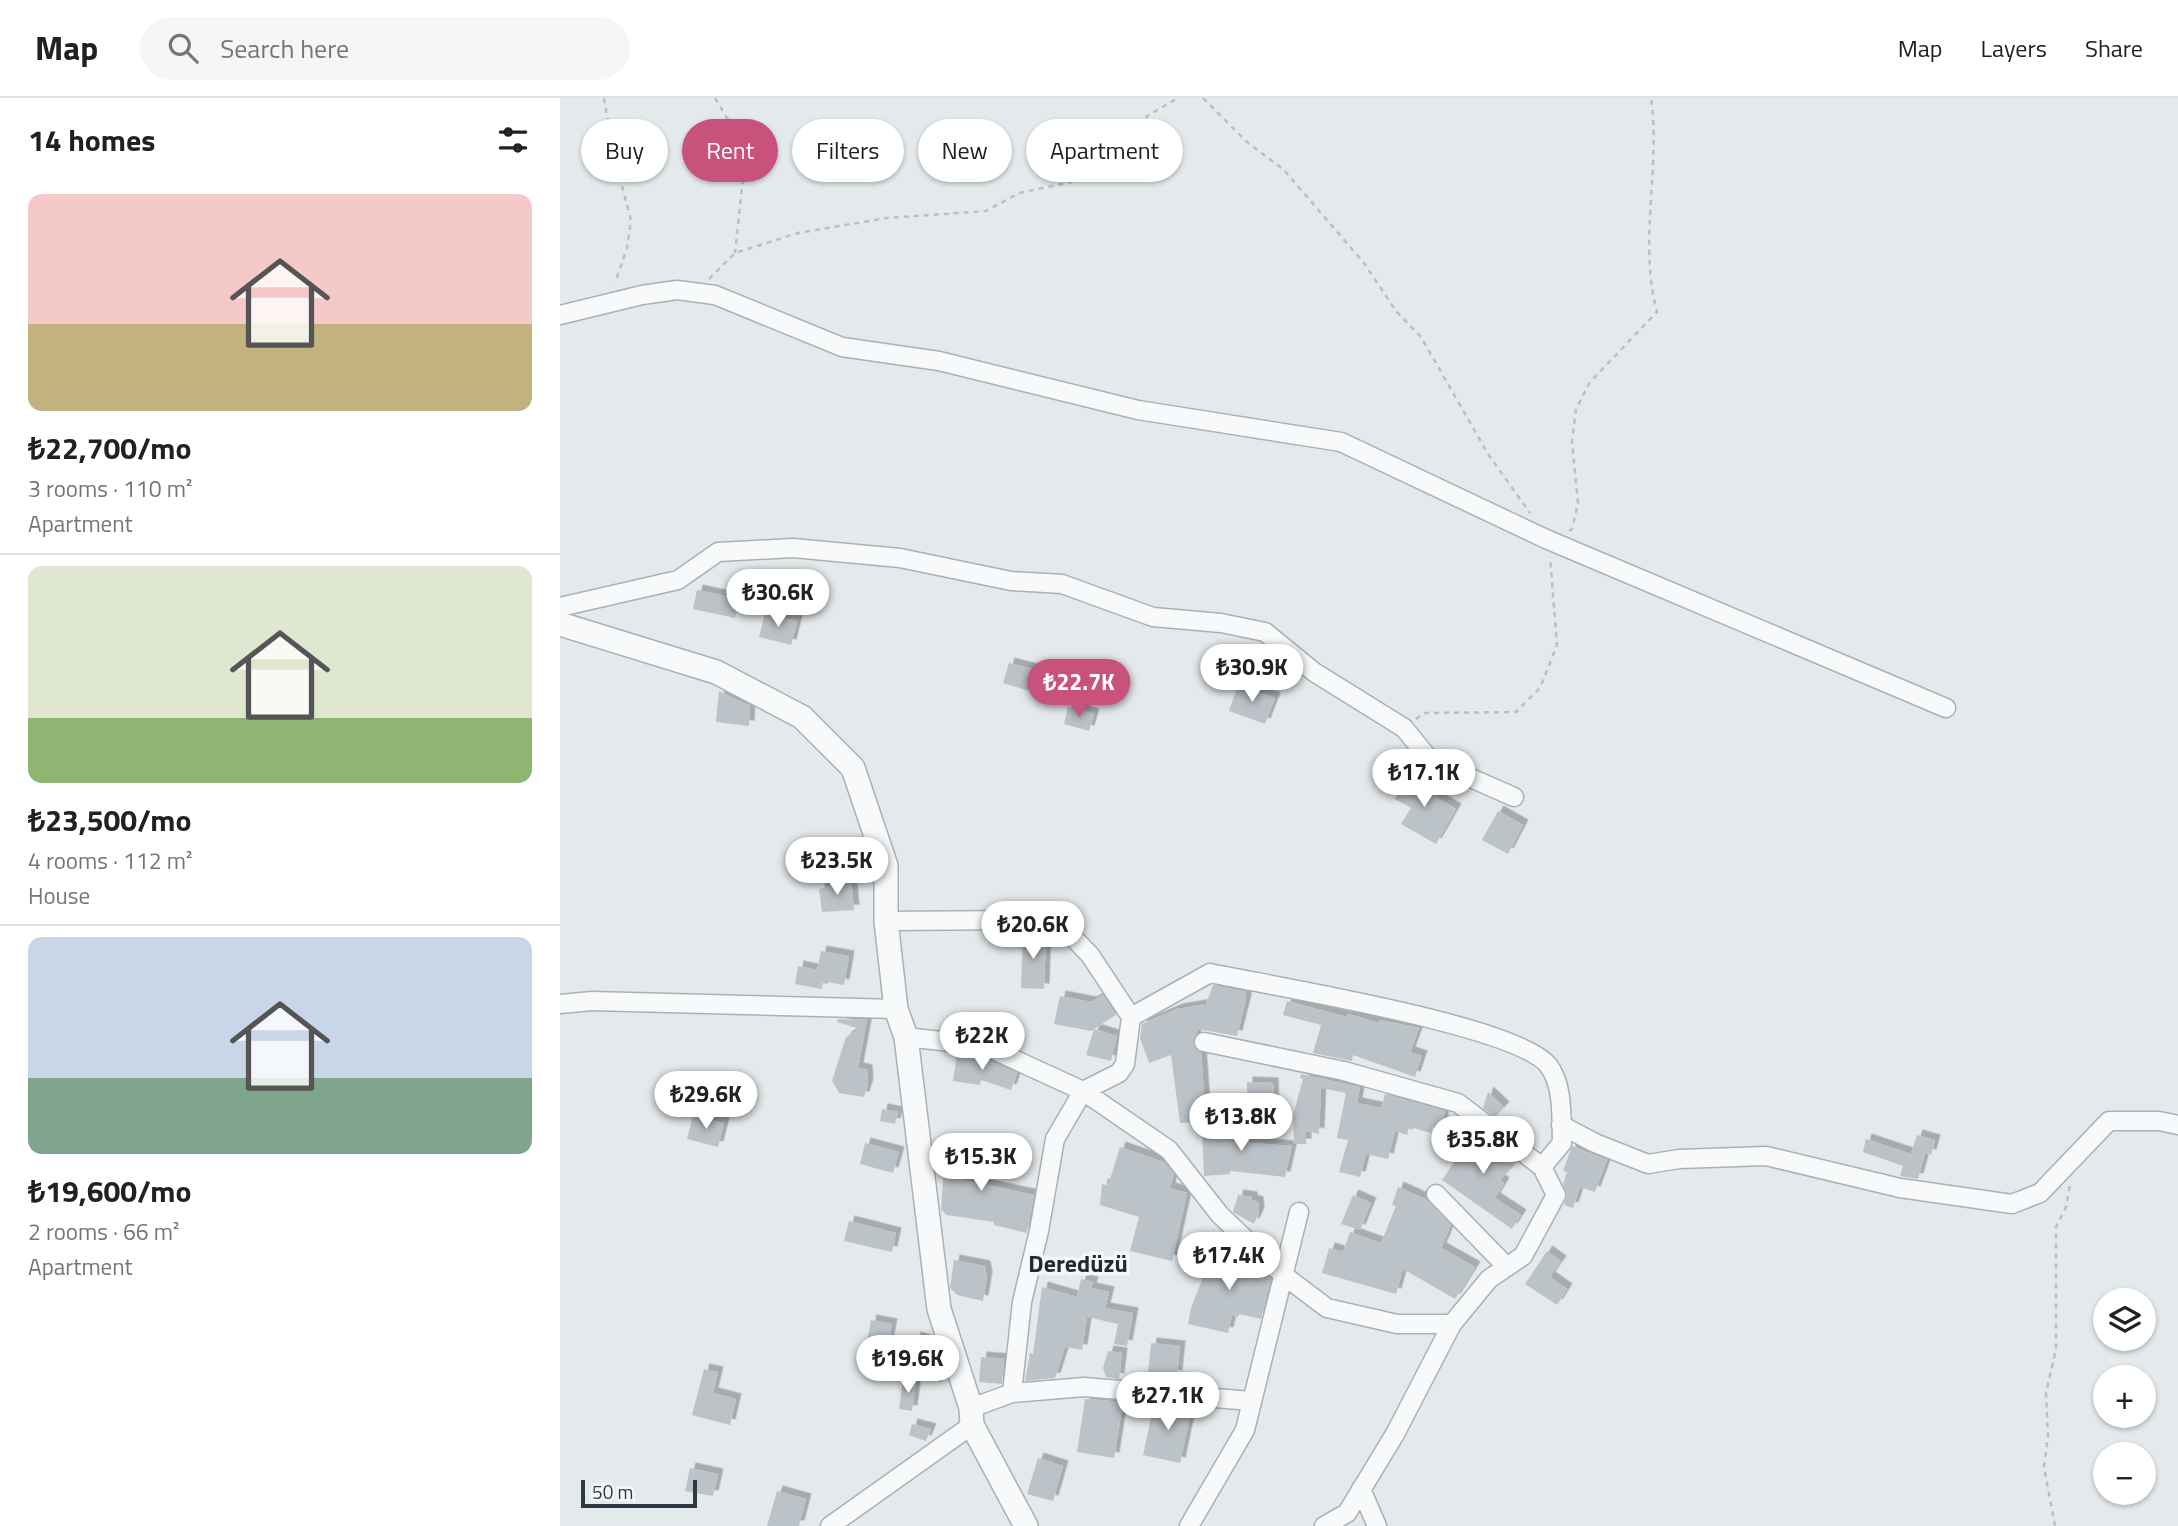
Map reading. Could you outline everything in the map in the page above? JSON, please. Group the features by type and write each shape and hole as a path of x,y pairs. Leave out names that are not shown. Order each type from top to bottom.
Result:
{"street":[{"path":"560,315 677,290 715,295 842,347 939,361 1138,410 1341,442 1546,540 1946,708"},
{"path":"560,607 678,580 718,552 793,548 900,558 1011,581 1062,584 1153,617 1221,623 1265,632 1314,673 1404,727 1430,760 1514,797"},
{"path":"560,624 716,672 802,718 853,768 886,866 886,921 897,1009 906,1037 939,1309 971,1416 1026,1526"},
{"path":"886,921 1034,920 1055,924 1090,955 1131,1017 1125,1064 1118,1073 1083,1091 1055,1139 1039,1231 1022,1302 1013,1393"},
{"path":"1131,1017 1210,973 1449,1023 1507,1042 1536,1055 1549,1066 1559,1088 1562,1143 1542,1167"},
{"path":"560,1004 592,1001 897,1009"},
{"path":"906,1037 985,1046 1083,1091 1169,1150 1220,1215 1282,1273 1327,1308 1397,1324 1452,1324"},
{"path":"1204,1042 1332,1068 1458,1103 1542,1167 1556,1195 1523,1256 1489,1279 1452,1324 1395,1434 1347,1513 1324,1526"},
{"path":"1561,1125 1595,1143 1648,1164 1679,1159 1766,1156 1900,1188 2012,1203 2040,1193 2075,1153 2109,1121 2159,1121 2178,1125"},
{"path":"1436,1194 1507,1267"},
{"path":"1189,1526 1245,1430 1299,1212"},
{"path":"830,1526 971,1416 1013,1393 1084,1387 1251,1401"},
{"path":"1361,1489 1377,1526"}],"path":[{"path":"604,98 613,153 631,220 627,248 608,303"},
{"path":"715,98 746,149 735,253"},
{"path":"696,292 735,253 798,233 887,218 986,211 1020,193 1109,174 1132,151 1147,116 1178,98"},
{"path":"1203,98 1247,142 1284,170 1364,263 1396,311 1422,337 1488,454 1518,493 1546,540 1552,566 1557,645 1540,688 1516,712 1424,713 1404,727"},
{"path":"1546,540 1572,529 1578,503 1572,442 1576,409 1590,382 1657,312 1648,268 1655,129 1651,98"},
{"path":"2055,1526 2044,1467 2048,1436 2046,1393 2056,1349 2056,1227 2066,1207 2075,1153"}],"building":[{"path":"697,590 739,599 735,618 693,609"},
{"path":"765,613 797,621 791,645 759,637"},
{"path":"1009,663 1036,670 1029,691 1003,683"},
{"path":"1238,685 1275,698 1265,724 1229,711"},
{"path":"719,691 750,706 749,726 716,722"},
{"path":"1068,707 1094,714 1089,731 1064,724"},
{"path":"1412,768 1426,775 1420,788 1456,809 1436,844 1401,824 1411,808 1395,799"},
{"path":"1498,811 1523,825 1508,854 1482,840"},
{"path":"851,879 854,910 822,912 819,889"},
{"path":"1023,934 1046,935 1044,989 1021,988"},
{"path":"821,951 849,956 844,985 823,981 822,989 795,984 798,966 817,970"},
{"path":"1213,985 1246,992 1246,1000 1237,1036 1198,1029 1193,1045 1201,1053 1206,1121 1180,1123 1171,1055 1149,1063 1140,1038 1142,1024 1177,1009 1206,1004"},
{"path":"1103,995 1116,1015 1091,1031 1054,1024 1060,996 1091,1002"},
{"path":"1287,1001 1347,1017 1348,1014 1379,1023 1380,1020 1419,1028 1410,1052 1422,1056 1415,1077 1353,1055 1352,1061 1313,1053 1321,1025 1283,1015"},
{"path":"838,1019 867,1020 858,1068 867,1070 868,1084 864,1097 839,1093 832,1081 846,1037 860,1029 837,1022"},
{"path":"1094,1029 1117,1036 1111,1061 1086,1055"},
{"path":"957,1054 982,1057 1017,1073 1011,1090 981,1080 980,1085 953,1081"},
{"path":"1301,1074 1360,1087 1357,1103 1381,1108 1385,1094 1445,1111 1441,1127 1433,1125 1431,1133 1409,1127 1407,1135 1395,1131 1388,1159 1366,1154 1360,1177 1339,1172 1348,1140 1337,1138 1346,1093 1321,1088 1319,1134 1306,1131 1306,1144 1294,1144 1293,1115 1303,1079 1300,1078"},
{"path":"1247,1082 1273,1083 1274,1109 1247,1108"},
{"path":"1488,1092 1504,1107 1495,1117 1483,1108"},
{"path":"882,1109 898,1112 895,1124 880,1121"},
{"path":"693,1116 724,1123 718,1147 687,1139"},
{"path":"1244,1118 1250,1143 1292,1146 1285,1177 1230,1171 1230,1174 1204,1176 1202,1128 1232,1127 1231,1119"},
{"path":"1465,1123 1516,1162 1500,1180 1504,1183 1495,1198 1521,1215 1512,1229 1442,1180 1455,1161 1461,1163 1473,1145 1457,1133"},
{"path":"1917,1135 1935,1140 1931,1155 1925,1153 1918,1179 1900,1176 1903,1166 1863,1152 1866,1139 1911,1154"},
{"path":"946,1140 985,1145 981,1161 967,1159 963,1180 1034,1195 1027,1233 994,1225 994,1222 947,1215 941,1210"},
{"path":"865,1143 899,1152 893,1173 860,1164"},
{"path":"1572,1146 1607,1160 1595,1192 1580,1187 1573,1208 1564,1205 1567,1195 1563,1184 1567,1172 1563,1171"},
{"path":"1120,1147 1164,1162 1174,1174 1170,1188 1187,1193 1172,1261 1130,1251 1139,1217 1100,1205 1102,1184 1108,1186"},
{"path":"1398,1187 1427,1200 1451,1225 1441,1248 1475,1267 1455,1299 1403,1269 1396,1294 1322,1273 1329,1248 1343,1252 1350,1232 1381,1243 1396,1206 1392,1205"},
{"path":"1238,1195 1252,1197 1252,1200 1258,1202 1259,1213 1254,1224 1233,1212"},
{"path":"1353,1195 1371,1203 1360,1230 1341,1224"},
{"path":"849,1221 896,1233 892,1252 844,1241"},
{"path":"1225,1246 1244,1254 1242,1260 1257,1266 1271,1279 1261,1319 1232,1315 1228,1333 1188,1324 1191,1308 1211,1257 1219,1261"},
{"path":"1547,1251 1561,1261 1550,1277 1567,1289 1557,1305 1525,1284"},
{"path":"954,1260 985,1266 987,1277 983,1301 957,1295 950,1288"},
{"path":"1081,1279 1093,1282 1091,1288 1109,1292 1105,1308 1133,1313 1127,1346 1114,1344 1118,1324 1087,1317 1082,1350 1065,1347 1055,1378 1025,1381 1030,1353 1033,1354 1042,1287 1077,1297"},
{"path":"871,1320 892,1324 888,1345 867,1341"},
{"path":"915,1337 926,1340 924,1358 912,1356"},
{"path":"1151,1343 1180,1346 1177,1376 1148,1373"},
{"path":"1108,1351 1122,1353 1119,1379 1106,1377 1103,1368"},
{"path":"981,1357 1004,1359 1002,1384 979,1382"},
{"path":"916,1362 943,1367 942,1382 912,1375"},
{"path":"704,1369 718,1372 713,1393 736,1399 730,1425 692,1415"},
{"path":"903,1379 916,1380 912,1411 899,1409"},
{"path":"1085,1399 1123,1402 1114,1458 1077,1452"},
{"path":"1154,1404 1192,1407 1180,1463 1143,1455"},
{"path":"912,1424 931,1429 926,1441 909,1435"},
{"path":"1038,1458 1063,1466 1053,1501 1027,1494"},
{"path":"690,1468 718,1474 713,1496 685,1491"},
{"path":"777,1491 806,1499 799,1526 767,1526"}],"district":[{"name":"Deredüzü","path":"1078,1263"}]}
